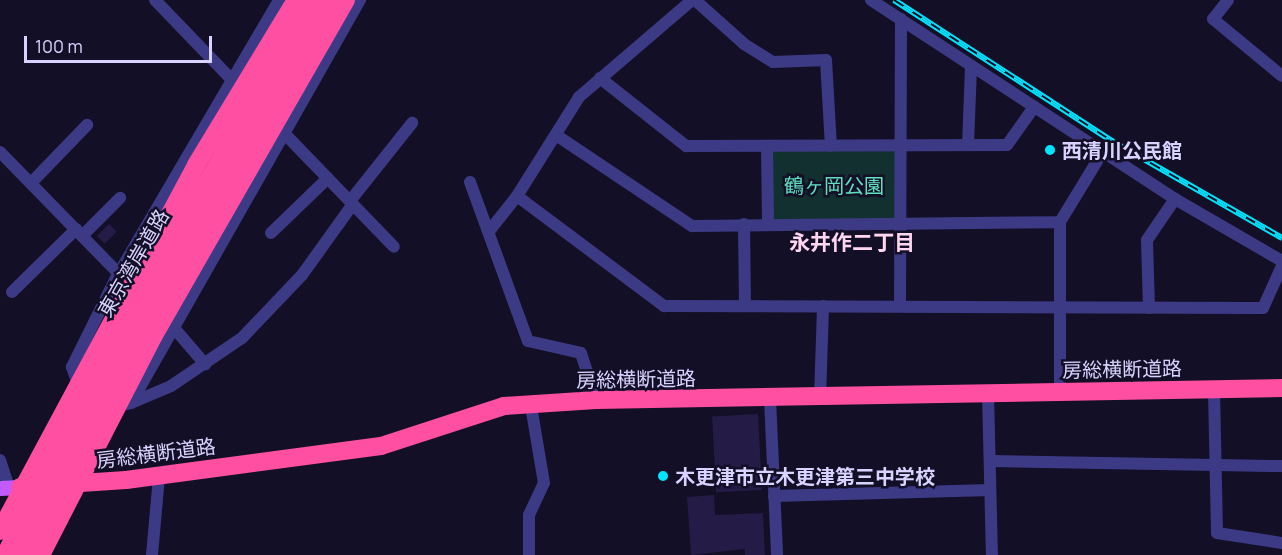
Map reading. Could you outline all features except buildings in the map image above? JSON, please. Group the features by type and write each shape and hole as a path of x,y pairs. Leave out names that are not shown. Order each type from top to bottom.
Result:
{"highway":[{"path":"0,531 10,488 78,381 196,165 296,0"},
{"name":"東京湾岸道路","path":"5,555 122,329 312,0"},
{"name":"東京湾岸道路","path":"23,555 136,334 327,0"},
{"path":"41,555 75,485 124,404 235,190 346,0"},
{"name":"房総横断道路","path":"10,488 75,485 159,476 381,446 504,406 596,400 770,399 1282,388"}],"street":[{"path":"156,0 233,81"},
{"path":"78,381 72,367 119,274 279,0"},
{"path":"124,404 174,328 360,0"},
{"path":"489,230 517,196 579,97 694,0 744,44 773,62 826,60 831,147"},
{"path":"871,0 1175,200 1282,261"},
{"path":"1228,0 1213,19 1282,76"},
{"path":"900,306 901,19"},
{"path":"968,146 971,66"},
{"path":"600,78 686,146 1007,145 1034,107"},
{"path":"124,404 205,364 242,338 285,294 351,202 412,123"},
{"path":"31,183 87,125"},
{"path":"284,133 394,247"},
{"path":"556,135 692,226 768,223 1060,222"},
{"path":"767,147 768,223"},
{"path":"0,152 119,274"},
{"path":"1060,392 1060,222 1102,153"},
{"path":"271,233 328,178"},
{"path":"470,182 528,341 581,353 596,400"},
{"path":"517,196 664,306 1263,308 1282,266"},
{"path":"12,292 120,198"},
{"path":"1149,308 1147,240 1175,200"},
{"path":"744,224 744,306"},
{"path":"820,398 823,306"},
{"path":"174,328 205,364"},
{"path":"1214,390 1216,534 1282,543"},
{"path":"988,394 992,555"},
{"path":"770,399 777,555"},
{"path":"529,555 529,515 544,483 531,406"},
{"path":"0,460 10,488"},
{"path":"990,461 1215,466 1282,465"},
{"path":"152,555 159,476"},
{"path":"774,496 990,490"}],"green space":[{"name":"鶴ヶ岡公園","path":"767,146 900,146 900,223 767,223"}],"railway":[{"path":"894,0 1112,141 1282,238"}],"place":[{"name":"西清川公民館","path":"1050,150"},
{"name":"木更津市立木更津第三中学校","path":"663,476"}],"district":[{"name":"永井作二丁目","path":"852,242"}]}
